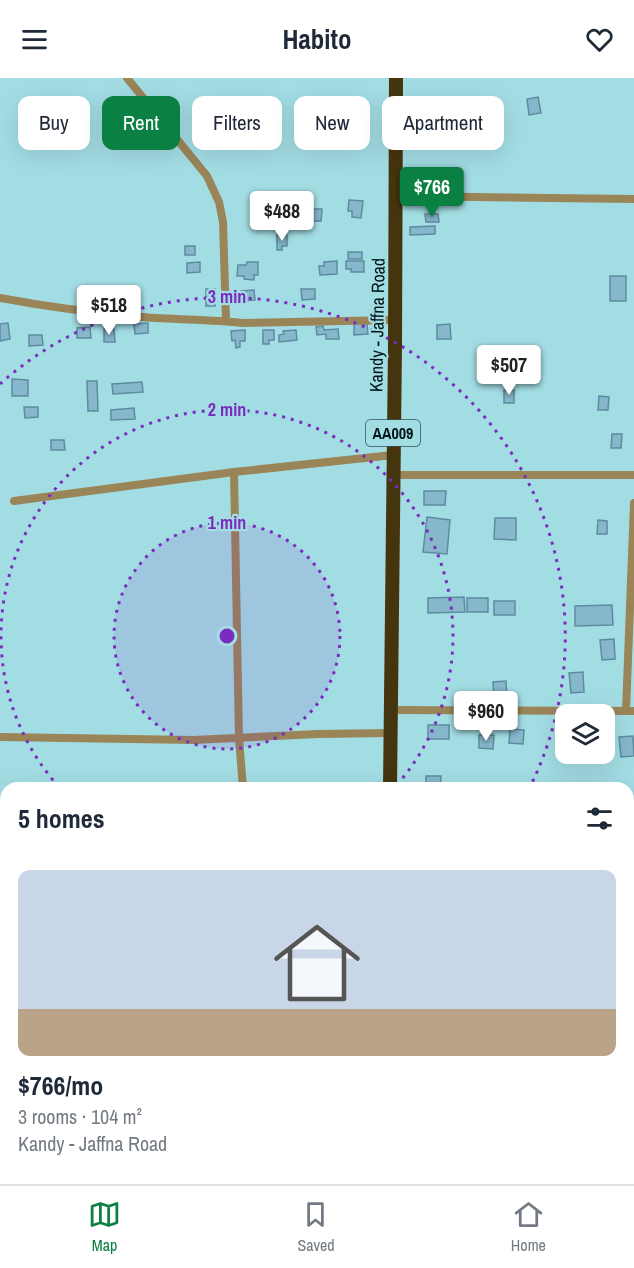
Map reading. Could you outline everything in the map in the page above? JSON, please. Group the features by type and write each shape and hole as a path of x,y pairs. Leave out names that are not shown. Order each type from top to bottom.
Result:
{"highway":[{"name":"Kandy - Jaffna Road","path":"390,782 396,78"}],"street":[{"path":"127,78 207,176 219,202 223,222 226,321"},
{"path":"396,196 634,199"},
{"path":"0,298 69,310 243,323 395,320"},
{"path":"14,501 234,472 393,455"},
{"path":"234,472 239,738 243,782"},
{"path":"393,475 634,475"},
{"path":"390,710 630,711 634,503"},
{"path":"0,737 194,740 390,733"}],"building":[{"path":"538,97 541,113 529,115 527,99"},
{"path":"349,200 363,201 361,218 352,217 352,211 348,211"},
{"path":"312,209 322,209 321,221 307,221 307,213 312,214"},
{"path":"425,214 438,214 439,222 426,222"},
{"path":"435,226 435,234 410,235 410,227"},
{"path":"277,235 287,235 287,246 282,246 282,250 277,250"},
{"path":"185,246 195,246 195,255 185,255"},
{"path":"348,252 362,252 362,259 348,259"},
{"path":"337,261 337,274 320,275 319,266 324,266 324,262"},
{"path":"346,261 364,261 364,272 351,272 351,269 346,269"},
{"path":"200,262 200,272 187,273 187,263"},
{"path":"247,262 258,262 258,275 254,275 254,280 237,276 238,265 246,265"},
{"path":"610,276 626,276 626,301 610,301"},
{"path":"206,289 215,289 215,306 206,306"},
{"path":"301,289 315,289 315,299 302,300"},
{"path":"254,290 255,300 241,301 241,291"},
{"path":"8,323 10,339 0,341 0,324"},
{"path":"148,323 148,333 135,334 134,324"},
{"path":"354,324 367,324 368,334 354,335"},
{"path":"450,324 451,339 437,339 437,325"},
{"path":"323,326 324,330 338,329 339,339 326,339 326,334 317,335 316,327"},
{"path":"90,327 91,338 77,338 77,328"},
{"path":"104,329 114,329 115,342 104,342"},
{"path":"245,330 245,341 240,341 240,347 236,348 235,340 232,341 231,331"},
{"path":"263,330 274,330 274,340 269,340 269,344 263,344"},
{"path":"296,330 297,340 279,342 279,335 284,334 283,331"},
{"path":"29,335 42,335 43,345 29,346"},
{"path":"12,379 28,380 28,396 12,396"},
{"path":"87,381 97,381 98,411 88,411"},
{"path":"142,382 143,392 113,394 112,384"},
{"path":"504,390 514,390 514,403 504,403"},
{"path":"599,396 609,397 608,410 598,410"},
{"path":"24,407 38,407 38,417 25,418"},
{"path":"134,408 135,419 111,420 111,410"},
{"path":"612,434 622,434 621,448 611,448"},
{"path":"51,440 64,440 65,450 51,450"},
{"path":"424,491 446,491 445,505 424,505"},
{"path":"427,517 450,520 447,554 423,552"},
{"path":"495,518 516,518 516,540 494,539"},
{"path":"598,520 607,521 607,534 597,534"},
{"path":"464,597 465,612 428,613 428,598"},
{"path":"467,598 488,598 488,612 467,612"},
{"path":"494,601 515,601 515,615 494,615"},
{"path":"612,605 613,625 575,626 575,606"},
{"path":"614,639 615,659 602,660 600,640"},
{"path":"583,672 584,692 571,693 569,673"},
{"path":"506,681 507,701 494,702 493,682"},
{"path":"428,725 449,725 449,739 428,739"},
{"path":"510,729 524,730 523,744 509,743"},
{"path":"479,735 494,735 493,749 479,748"},
{"path":"633,736 634,756 621,757 619,737"},
{"path":"426,776 441,776 440,782 426,782"}]}
